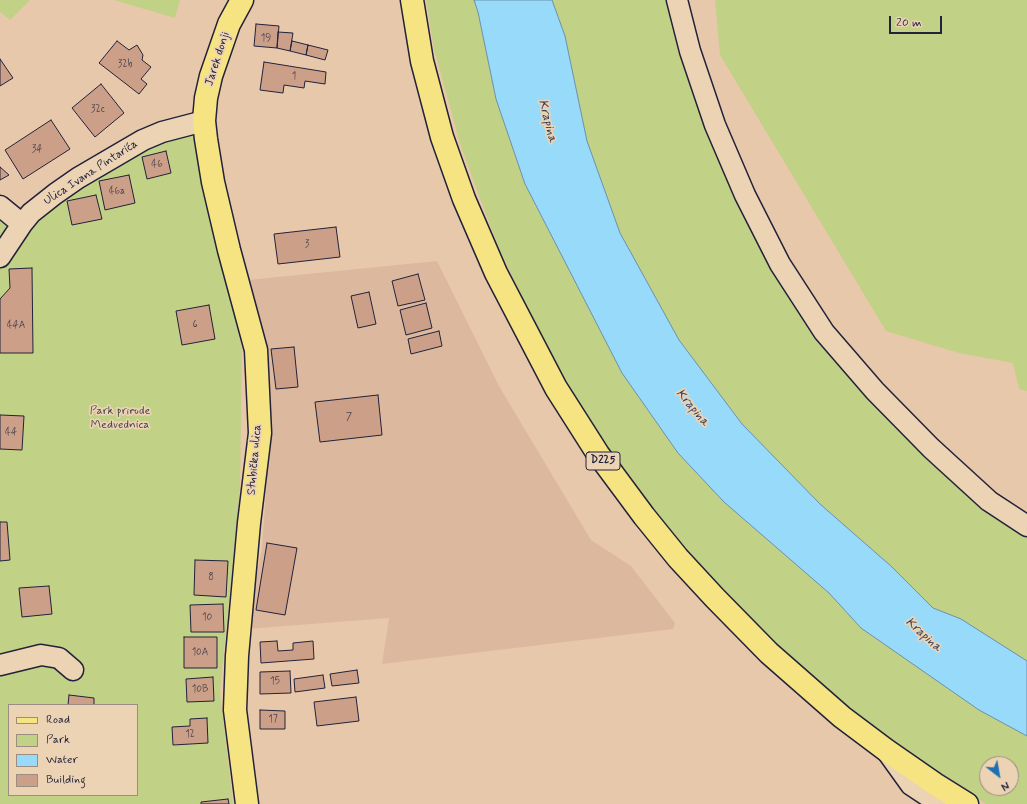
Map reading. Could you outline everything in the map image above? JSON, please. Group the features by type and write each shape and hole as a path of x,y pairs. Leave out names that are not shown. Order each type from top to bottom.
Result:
{"main road":[{"name":"Jarek donji","path":"204,120 206,98 211,76 229,24 242,0"},
{"name":"D225","path":"412,0 422,61 442,137 464,199 496,273 556,388 598,454 644,516 678,558 714,598 769,653 842,717 886,750 967,804"},
{"name":"Stubička ulica","path":"204,120 213,182 229,250 256,350 260,434 249,523 237,656 235,710 247,804"}],"street":[{"path":"677,0 690,51 715,125 745,195 780,264 824,332 875,391 931,448 989,501 1027,526"},
{"name":"Ulica Ivana Pintarića","path":"0,257 31,213 78,178 143,140 162,132 204,120"},
{"path":"0,206 22,224"},
{"path":"0,665 41,655 59,658 73,670"},
{"path":"886,750 911,785 940,804"}],"shaded area":[{"path":"437,261 499,386 591,540 631,566 675,623 673,629 382,664 389,618 246,629 262,549 268,460 267,358 248,280"}],"green space":[{"path":"0,0 30,0 10,20 0,12"},
{"path":"114,0 180,0 175,18"},
{"path":"426,0 474,0 478,12 496,99 525,184 622,373 678,453 829,593 861,628 979,709 1027,736 1027,804 986,804 950,781 873,727 827,691 759,628 684,549 629,480 581,406 536,327 497,244 461,147 434,49"},
{"path":"552,0 672,0 709,127 835,353 1027,531 1027,661 961,619 933,608 892,567 820,504 742,424 679,340 620,233 587,141 565,36"},
{"path":"715,0 1027,0 1027,391 1019,389 1013,363 959,353 886,331 720,55"},
{"name":"Park prirode Medvednica","path":"195,131 197,160 242,348 240,488 220,692 233,804 0,804 0,217 51,202 154,142"}],"water":[{"name":"Krapina","path":"474,0 552,0 565,36 587,141 620,233 679,340 742,424 820,504 892,567 933,608 961,619 1027,661 1027,736 979,710 861,628 829,593 724,502 678,453 622,373 525,184 496,99 478,12"}],"building":[{"path":"256,24 279,26 277,48 254,46"},
{"path":"278,32 293,33 290,51 277,48"},
{"path":"117,41 129,50 137,45 143,55 142,60 151,67 141,79 147,84 139,94 99,63"},
{"path":"292,41 308,45 306,55 290,51"},
{"path":"308,45 328,50 325,60 306,55"},
{"path":"0,59 13,78 0,86"},
{"path":"264,62 326,72 325,84 305,81 304,88 284,85 283,93 260,90"},
{"path":"101,84 124,113 95,137 72,108"},
{"path":"51,120 70,149 23,179 5,150"},
{"path":"166,151 171,173 147,179 142,157"},
{"path":"0,167 9,175 0,180"},
{"path":"129,175 135,203 105,210 99,181"},
{"path":"96,195 102,219 72,225 67,201"},
{"path":"336,227 340,257 278,264 274,234"},
{"path":"32,268 33,353 0,353 0,299 10,288 9,269"},
{"path":"418,274 425,300 398,306 392,281"},
{"path":"369,292 376,324 358,328 351,296"},
{"path":"426,303 432,328 406,335 400,310"},
{"path":"209,305 215,339 182,345 176,311"},
{"path":"439,331 442,346 411,354 408,339"},
{"path":"294,347 298,387 276,389 271,349"},
{"path":"378,395 382,435 320,442 315,402"},
{"path":"0,415 24,416 22,450 0,449"},
{"path":"0,522 7,522 10,560 0,561"},
{"path":"267,543 297,548 285,615 256,610"},
{"path":"195,560 228,561 226,597 194,595"},
{"path":"49,586 52,614 22,617 19,588"},
{"path":"223,604 224,632 191,632 190,605"},
{"path":"184,637 217,637 217,668 184,668"},
{"path":"277,641 278,651 293,650 293,643 313,641 314,659 261,663 260,642"},
{"path":"357,670 359,683 332,686 330,674"},
{"path":"290,671 291,693 260,694 260,672"},
{"path":"323,675 325,688 295,692 294,679"},
{"path":"213,677 214,701 187,702 186,679"},
{"path":"69,695 94,698 94,704 68,704"},
{"path":"356,697 359,721 317,726 314,702"},
{"path":"260,710 285,711 285,729 260,729"},
{"path":"207,718 208,743 173,745 172,727 190,726 190,719"},
{"path":"228,799 229,804 201,804 201,802"}]}
